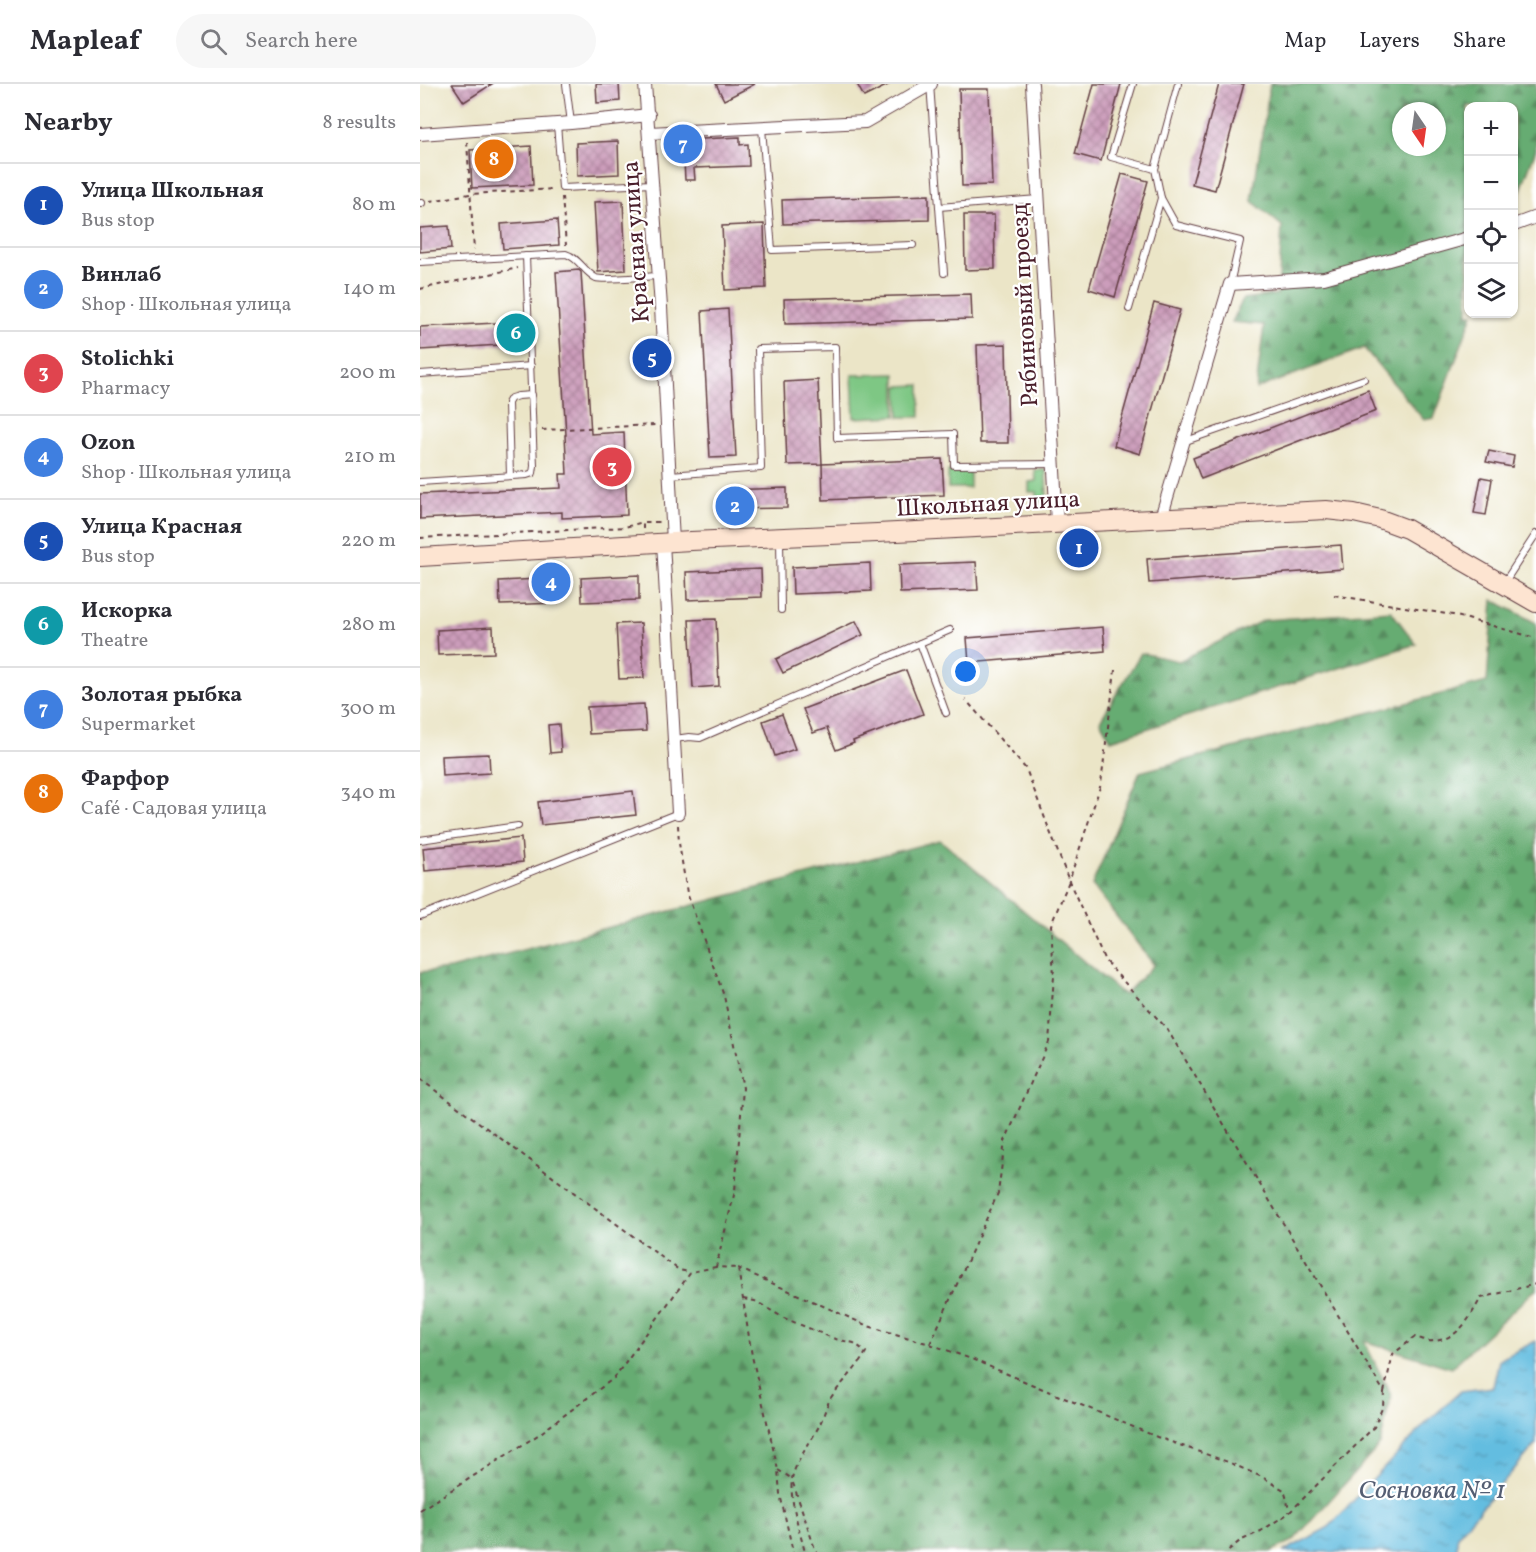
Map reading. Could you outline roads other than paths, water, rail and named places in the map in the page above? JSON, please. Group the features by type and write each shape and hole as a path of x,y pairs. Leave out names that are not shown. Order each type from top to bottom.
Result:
{"street":[{"name":"Красная улица","path":"645,84 649,115 670,475 668,542 678,813"},
{"path":"649,133 865,122 930,84"},
{"name":"Рябиновый проезд","path":"1032,84 1057,523"},
{"path":"420,134 649,115"},
{"path":"1518,224 1536,217"},
{"path":"1161,518 1230,284 1324,278 1464,239"},
{"name":"Школьная улица","path":"420,557 668,542 1326,510 1380,519 1407,529 1536,603"}],"lane":[{"path":"566,84 571,123"},
{"path":"930,84 944,273"},
{"path":"1132,84 1111,157 1155,170"},
{"path":"1178,84 1155,170 1161,198 1176,225 1240,241 1230,284"},
{"path":"557,124 562,188 653,183"},
{"path":"762,127 772,250 913,245"},
{"path":"1129,309 1161,198"},
{"path":"939,207 1038,199"},
{"path":"420,262 566,254 573,256 589,273 600,279 659,276"},
{"path":"420,482 533,473 526,256"},
{"path":"670,475 761,468 758,349 824,347 835,347 837,438 953,434 954,465 1054,464"},
{"path":"420,374 531,366"},
{"path":"1183,442 1364,379"},
{"path":"510,476 508,403 511,398 532,395"},
{"path":"1504,583 1536,534"},
{"path":"780,538 781,610"},
{"path":"674,739 700,738 950,630"},
{"path":"920,643 946,713"},
{"path":"420,916 678,813"},
{"path":"420,840 518,826"}],"water":[{"name":"Сосновка № 1","path":"1536,1341 1536,1444 1457,1536 1457,1552 1283,1552 1329,1527 1427,1422 1461,1391 1493,1387 1499,1360"}],"place":[{"name":"Золотая рыбка","path":"683,144"},
{"name":"Фарфор","path":"494,159"},
{"name":"Искорка","path":"516,333"},
{"name":"Улица Красная","path":"652,358"},
{"name":"Stolichki","path":"612,467"},
{"name":"Винлаб","path":"735,506"},
{"name":"Улица Школьная","path":"1079,548"},
{"name":"Ozon","path":"551,582"}]}
